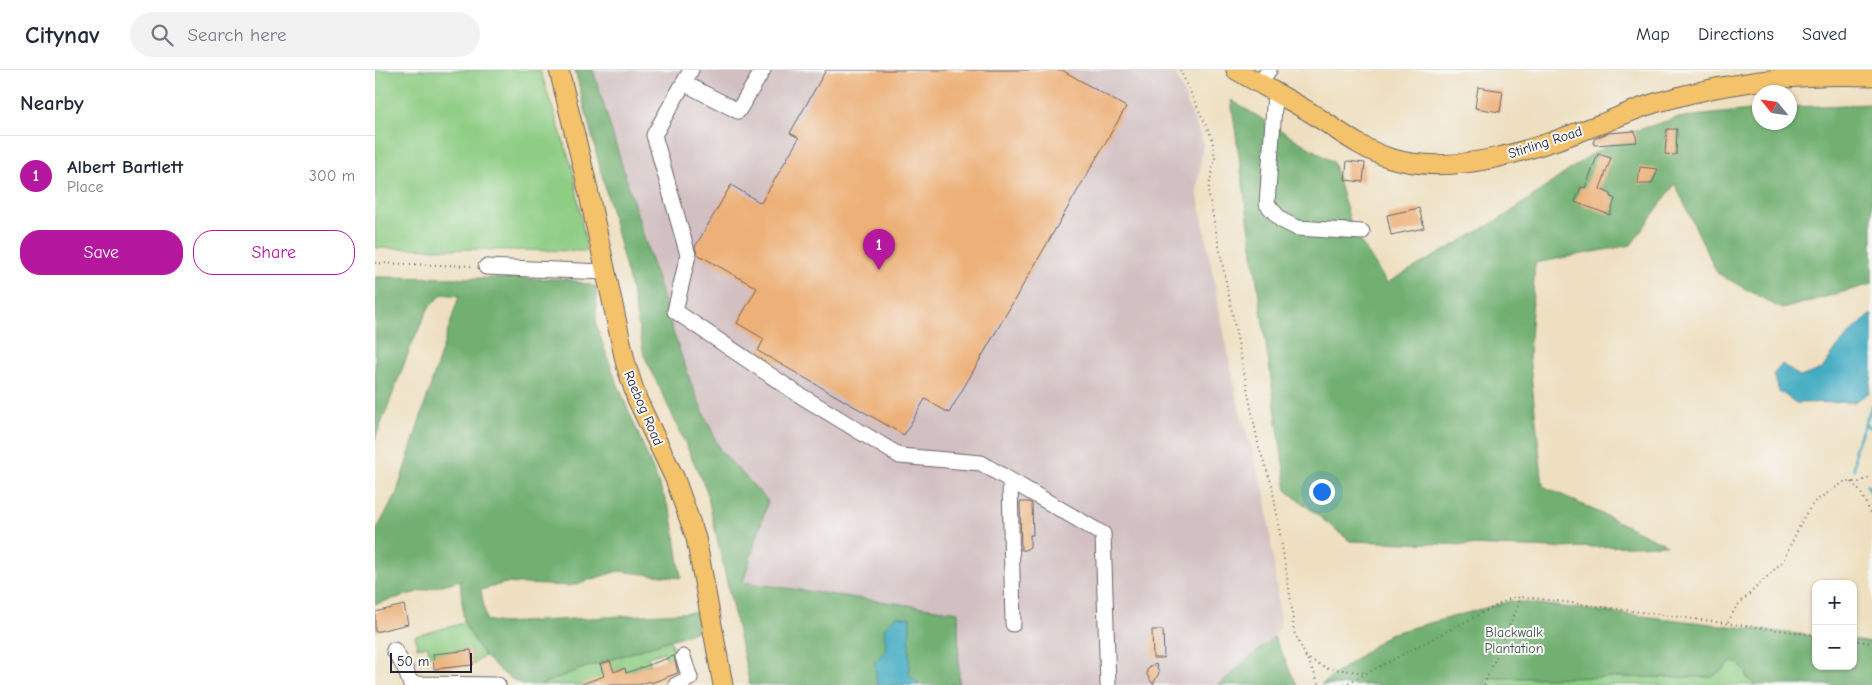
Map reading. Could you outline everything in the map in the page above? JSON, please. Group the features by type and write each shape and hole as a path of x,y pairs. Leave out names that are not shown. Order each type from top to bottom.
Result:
{"main road":[{"name":"Raebog Road","path":"559,70 631,382 637,399 675,479 696,538 723,685"},
{"name":"Stirling Road","path":"1236,70 1264,77 1275,93 1358,143 1389,158 1425,165 1447,165 1481,161 1535,146 1653,104 1688,94 1739,84 1800,76 1872,76"}],"street":[{"path":"763,70 738,111 687,76 654,135 688,255 675,312 798,394 900,456 981,463 1103,534 1108,685"},
{"path":"1275,93 1267,204 1281,220 1297,228 1362,232"},
{"path":"486,266 605,272"},
{"path":"1010,480 1013,624"},
{"path":"394,650 405,668 411,684 498,685"},
{"path":"676,685 689,678 683,657"}],"path":[{"path":"1180,70 1211,138 1215,159 1208,191 1259,448 1272,485 1291,601 1294,632 1319,685"},
{"path":"375,263 486,266"},
{"path":"1728,623 1736,607 1782,562 1805,515 1814,502 1844,482 1859,482 1872,476"},
{"path":"1852,482 1861,493 1872,516"},
{"path":"1484,685 1518,606 1519,597"},
{"path":"1344,685 1511,598 1519,597 1812,634"},
{"path":"1857,640 1872,642"},
{"path":"1305,657 1327,668 1367,672"}],"shaded area":[{"path":"593,70 1174,70 1203,143 1197,191 1237,400 1266,498 1281,627 1274,636 1218,685 959,685 958,612 743,582 768,501 720,450 692,386 673,332"}],"green space":[{"path":"375,70 540,70 573,170 587,251 375,248"},
{"path":"575,70 593,70 673,332 692,386 720,450 768,501 743,582 958,612 959,685 750,685 706,489 644,355 632,292"},
{"path":"1231,100 1333,162 1352,228 1387,283 1505,216 1589,156 1635,131 1676,118 1752,110 1752,130 1797,130 1797,107 1872,104 1872,284 1782,309 1717,273 1675,184 1631,245 1535,263 1529,356 1543,486 1667,545 1554,548 1350,541 1287,491"},
{"path":"375,277 567,279 597,287 596,325 614,375 672,516 681,578 618,571 570,586 505,583 481,590 486,620 502,623 697,612 701,630 578,670 539,685 522,685 504,674 484,656 464,623 460,580 375,604 375,532 396,495 459,296 443,294 429,307 411,346 375,440"},
{"name":"Blackwalk Plantation","path":"1511,601 1812,636 1812,670 1857,670 1857,641 1872,643 1872,685 1756,685 1747,678 1746,672 1738,663 1732,662 1712,677 1488,678 1484,685 1321,685 1389,634"},
{"path":"464,623 484,656 473,665 471,650 429,655 428,646 417,648 415,636"},
{"path":"1274,637 1297,685 1218,685"},
{"path":"670,640 675,656 666,659 664,652 648,657 651,664 626,673 624,668 614,671 610,661 600,664 604,676 595,685 539,685 578,670"},
{"path":"1732,662 1737,662 1746,672 1747,678 1756,685 1484,685 1487,678 1712,677"}],"water":[{"path":"1872,314 1872,373 1869,393 1854,402 1796,403 1779,391 1773,375 1782,364 1800,377 1822,369 1836,349 1854,329"},
{"path":"897,616 910,618 909,674 919,685 877,685 875,662 886,650 884,628"}],"building":[{"path":"826,70 1062,70 1126,107 949,413 925,399 904,435 758,351 764,339 737,323 757,288 697,254 695,247 731,185 761,203 799,138 790,133"},
{"path":"1478,87 1503,91 1500,112 1475,108"},
{"path":"1667,129 1677,129 1676,155 1665,154"},
{"path":"1635,131 1637,142 1594,145 1594,139 1608,133"},
{"path":"1598,154 1611,158 1600,189 1611,194 1611,197 1615,199 1610,215 1575,202 1581,187 1585,188"},
{"path":"1347,161 1365,163 1363,182 1345,180"},
{"path":"1640,167 1658,169 1652,184 1638,184"},
{"path":"1419,208 1424,228 1391,235 1387,215"},
{"path":"1020,502 1032,504 1033,535 1030,535 1030,547 1025,550 1021,550"},
{"path":"404,605 408,624 375,632 375,612"},
{"path":"1152,630 1163,630 1164,658 1153,658"},
{"path":"471,650 473,665 434,669 433,654"},
{"path":"674,656 678,673 651,683 650,681 639,685 582,684 604,676 600,664 610,661 614,672 625,668 626,673"},
{"path":"1156,664 1159,673 1153,684 1147,675 1147,670"}],"waterway":[{"path":"1854,469 1855,449 1872,406"},
{"path":"1866,425 1872,429"},
{"path":"1867,485 1872,494"}],"place":[{"name":"Albert Bartlett","path":"879,270"}]}
